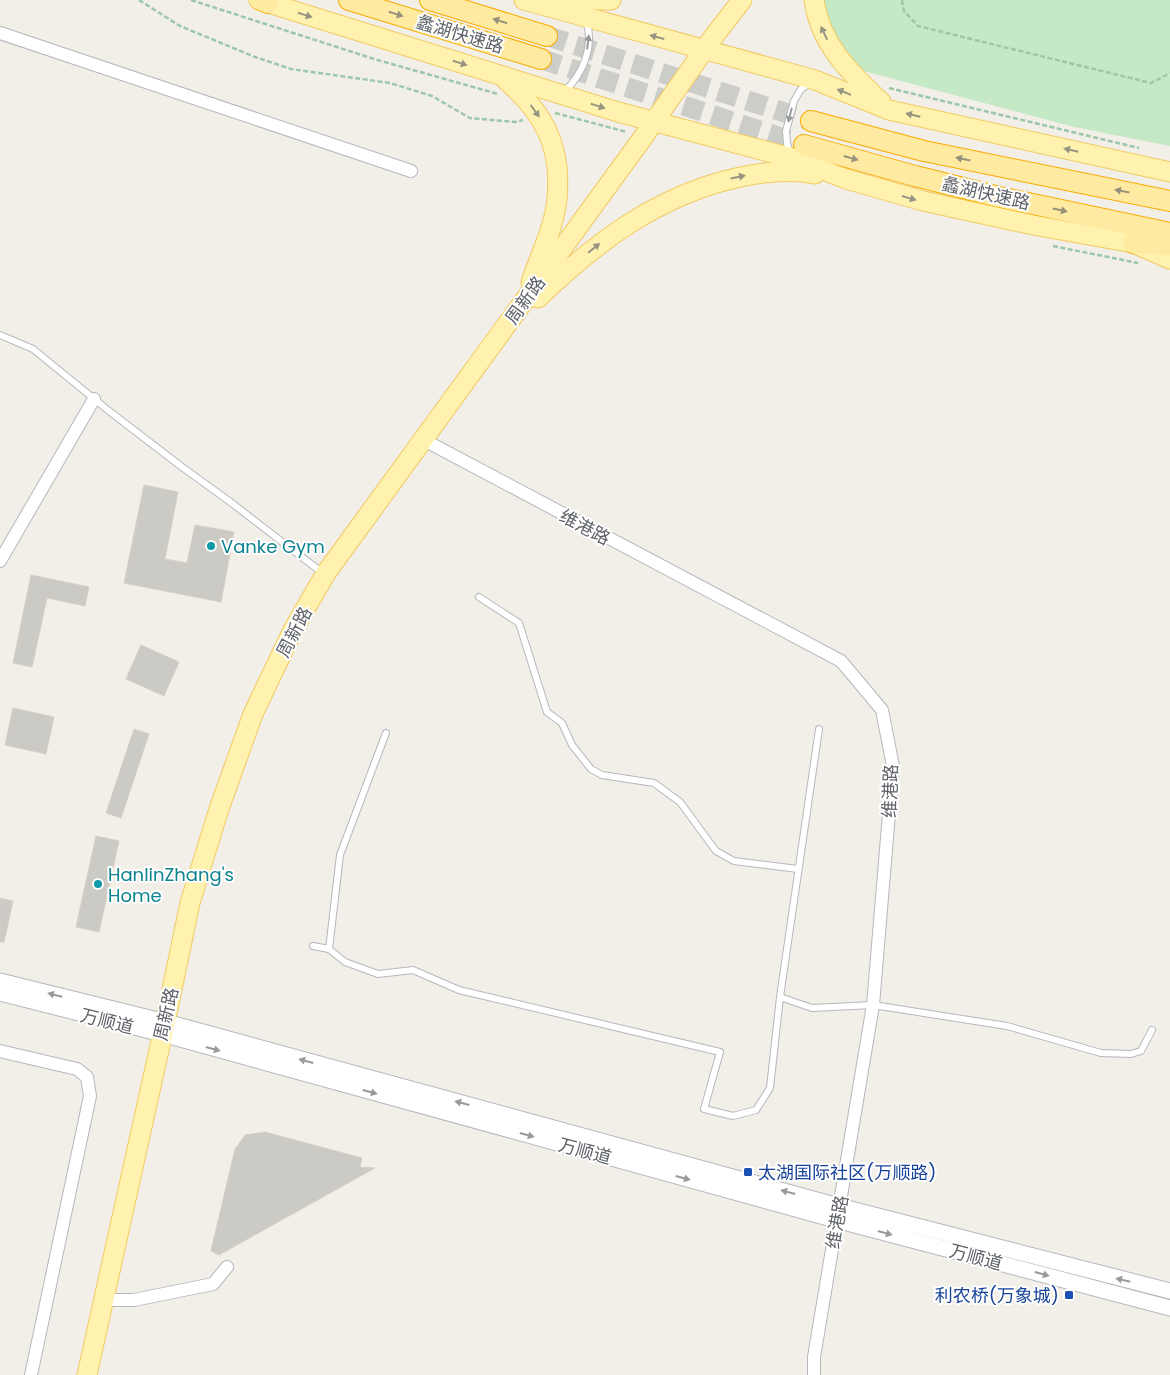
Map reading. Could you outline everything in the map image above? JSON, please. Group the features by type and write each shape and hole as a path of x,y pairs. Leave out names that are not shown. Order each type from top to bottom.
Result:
{"highway":[{"name":"蠡湖快速路","path":"349,0 541,59"},
{"name":"蠡湖快速路","path":"430,0 547,36"},
{"name":"蠡湖快速路","path":"811,121 924,151 1170,201"},
{"name":"蠡湖快速路","path":"798,151 1170,233"},
{"path":"1133,243 1170,245"}],"main road":[{"path":"524,0 611,0"},
{"path":"524,0 815,80 889,110 1170,172"},
{"name":"周新路","path":"92,1375 166,1029 190,903 218,809 253,714 294,630 325,575 528,303 658,122 742,0"},
{"name":"周新路","path":"707,51 748,0"},
{"path":"814,0 816,15 835,54 860,83 889,110"},
{"path":"263,1 561,95 658,122 798,151 846,179"},
{"path":"501,76 525,97 539,116 553,144 557,172 558,199 528,303"},
{"path":"528,303 606,239 648,211 684,193 718,182 775,172 803,172 846,179 923,202 1133,243 1170,259"},
{"name":"周新路","path":"87,1375 196,904 259,718 300,632 329,581 424,444"}],"street":[{"path":"0,33 411,171"},
{"path":"0,561 94,399"},
{"name":"维港路","path":"424,444 837,666 875,712 886,767 870,1005 814,1357 814,1375"},
{"name":"万顺道","path":"0,981 166,1029 836,1213 1170,1308"},
{"name":"万顺道","path":"0,994 166,1029"},
{"path":"0,1051 77,1069 87,1078 90,1096 31,1375"},
{"name":"维港路","path":"808,1375 808,1357 836,1213"},
{"name":"万顺道","path":"836,1213 1170,1292"},
{"path":"107,1300 134,1300 213,1284 227,1268"}],"lane":[{"path":"561,95 574,83 582,69 589,42 589,29 585,17"},
{"path":"798,151 788,144 786,131 794,101 801,89 815,80"},
{"path":"0,335 33,350 94,399 325,575"},
{"path":"479,597 519,623 547,712 562,723 572,745 591,769 602,775 654,783 680,802 716,851 734,861 798,869"},
{"path":"313,946 329,949 345,962 378,974 413,970 459,990 720,1052 704,1109 733,1116 756,1110 770,1088 780,997 819,729"},
{"path":"329,949 340,855 386,733"},
{"path":"780,997 812,1008 870,1005 1007,1026 1101,1052 1131,1054 1141,1051 1152,1030"}],"path":[{"path":"139,0 180,26 255,57 291,69 390,83 432,96 470,118 516,122 539,116"},
{"path":"902,0 904,11 918,26 1151,83 1170,72"}],"green space":[{"path":"823,0 1170,0 1170,146 1074,127 856,69 832,37"}],"building":[{"name":"Vanke Gym","path":"144,485 178,492 165,559 187,563 195,525 234,532 221,602 124,583"},
{"path":"31,575 89,587 85,606 47,598 32,667 13,663"},
{"path":"141,645 179,662 164,696 126,679"},
{"path":"13,708 54,717 46,754 5,745"},
{"path":"134,729 149,734 121,818 106,813"},
{"name":"HanlinZhang's Home","path":"96,836 119,841 99,932 76,927"},
{"path":"0,898 13,901 4,942 0,942"},
{"path":"265,1132 362,1158 360,1167 375,1168 219,1255 211,1251 235,1149 245,1135"}],"tunnel":[{"path":"547,36 811,121"},
{"path":"541,59 804,145"}],"place":[{"name":"Vanke Gym","path":"211,546"},
{"name":"HanlinZhang's Home","path":"98,884"},
{"name":"太湖国际社区(万顺路)","path":"748,1172"},
{"name":"利农桥(万象城)","path":"1069,1295"}]}
